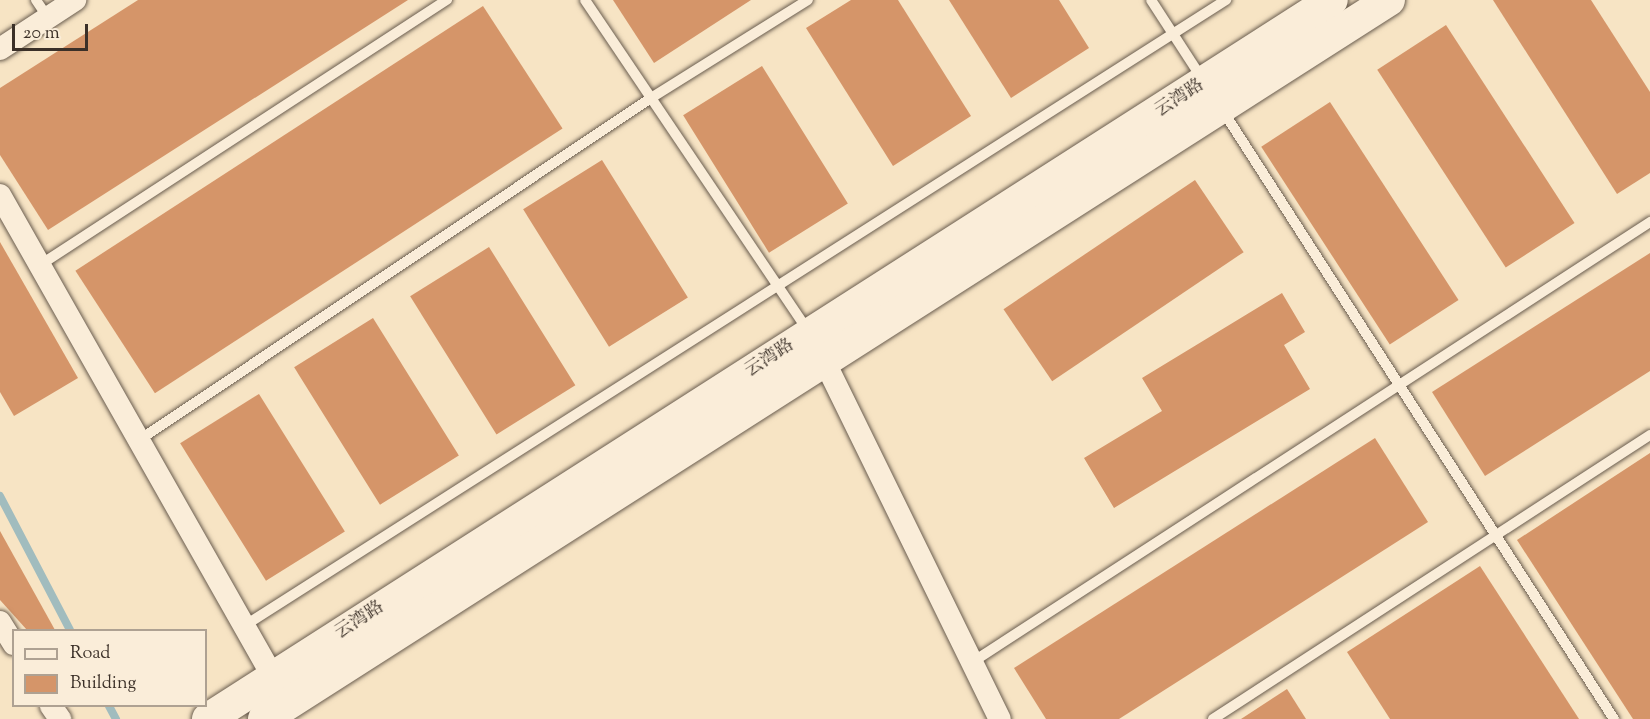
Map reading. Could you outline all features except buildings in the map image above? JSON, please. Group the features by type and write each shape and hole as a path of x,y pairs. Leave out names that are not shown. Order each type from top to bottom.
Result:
{"main road":[{"name":"云湾路","path":"264,719 825,361 1213,95 1332,0"},
{"name":"云湾路","path":"208,719 810,334 1213,95 1389,0"}],"street":[{"path":"0,49 42,9 75,0"},
{"path":"0,195 273,677"},
{"path":"810,334 969,664 1000,719"},
{"path":"0,622 12,641"}],"lane":[{"path":"40,265 447,0"},
{"path":"585,0 810,334"},
{"path":"139,440 651,98 808,0"},
{"path":"1151,0 1498,534 1614,719"},
{"path":"244,626 776,283 1226,0"},
{"path":"969,664 1402,386 1650,222"},
{"path":"1213,719 1650,435"}],"waterway":[{"path":"0,496 69,629"},
{"path":"110,707 116,719"}]}
